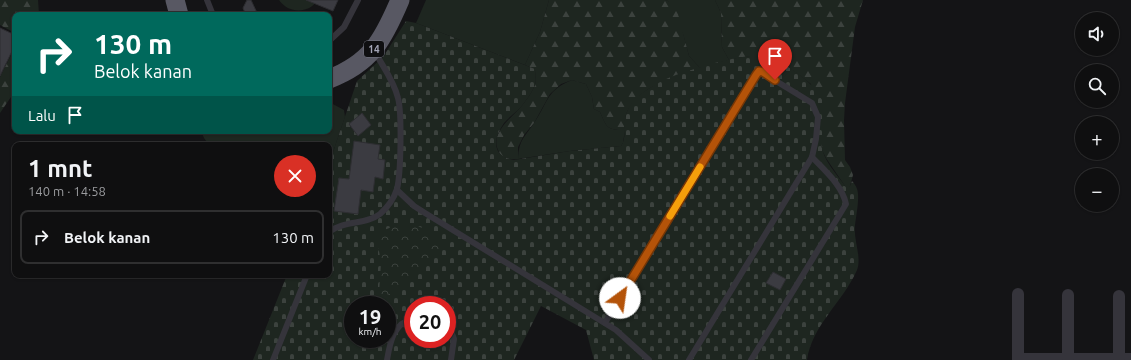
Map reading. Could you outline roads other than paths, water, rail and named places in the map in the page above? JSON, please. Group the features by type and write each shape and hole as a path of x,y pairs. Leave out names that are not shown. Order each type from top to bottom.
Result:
{"highway":[{"path":"175,0 178,12"},
{"name":"14","path":"332,79 352,69 374,50 392,19 400,0"}],"street":[{"path":"1018,294 1018,359 1125,359 1119,296"},
{"path":"1068,296 1068,359"}],"lane":[{"path":"208,0 212,12"},
{"path":"332,38 344,27 358,0"},
{"path":"332,230 368,220 379,215 388,206 397,190 400,145 399,100 395,86 374,50"},
{"path":"605,323 759,71 763,72 812,103 818,117 816,139 812,157 689,360"},
{"path":"751,360 846,204 840,189 812,157"},
{"path":"397,190 414,206 616,330 649,360"},
{"path":"273,360 306,278"},
{"path":"387,360 394,331 404,323"},
{"path":"450,360 452,348"}]}
